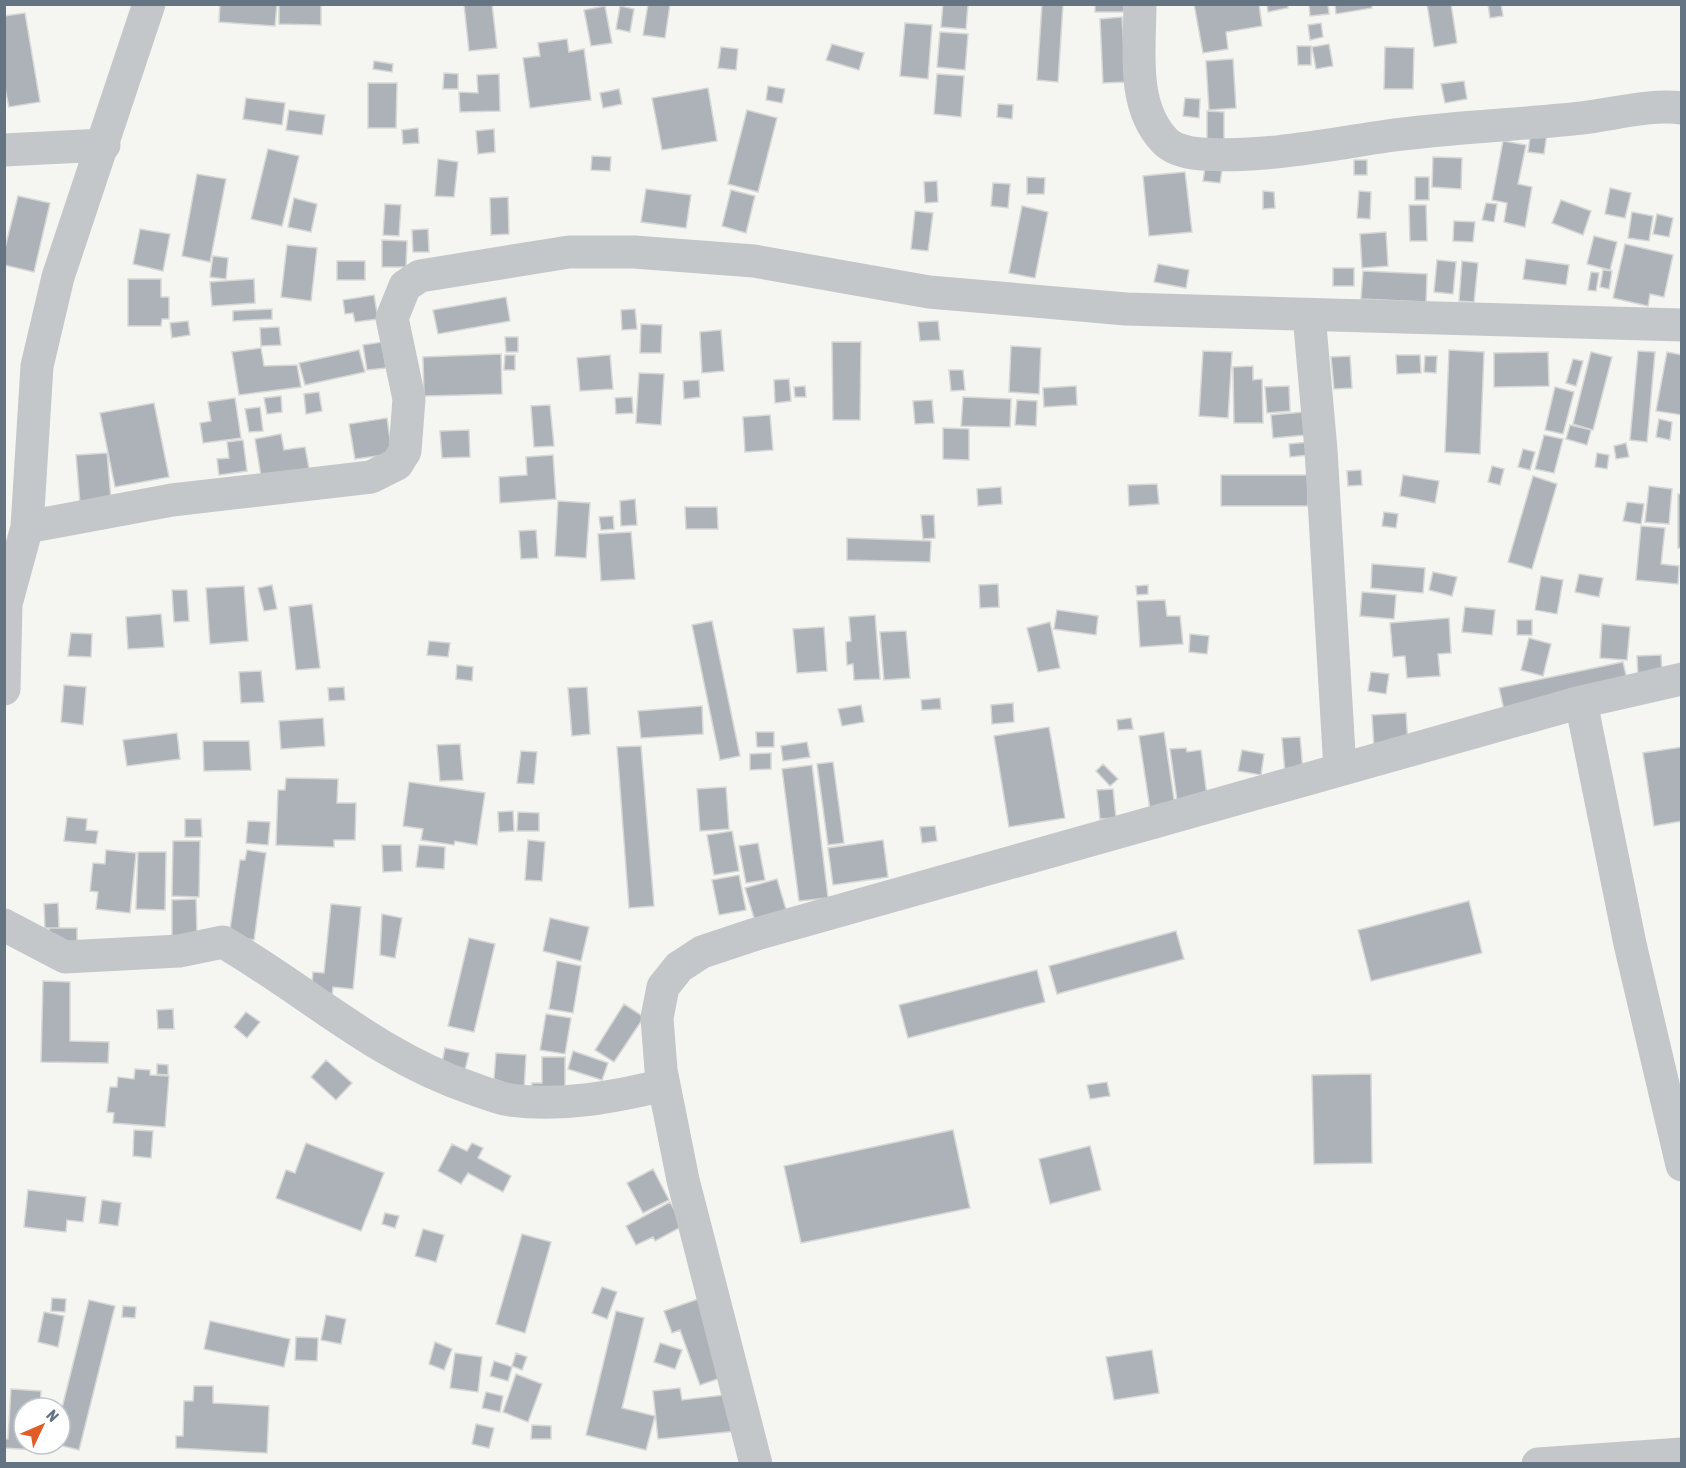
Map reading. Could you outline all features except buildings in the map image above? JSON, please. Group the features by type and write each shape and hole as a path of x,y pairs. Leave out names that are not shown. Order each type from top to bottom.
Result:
{"street":[{"path":"5,672 6,604 27,527 38,366 58,277 104,145 149,4"},
{"path":"1140,4 1140,88 1153,124 1165,141 1180,151 1202,154 1292,151 1390,136 1584,117 1665,106 1682,108"},
{"path":"4,150 104,145"},
{"path":"27,527 172,500 371,477 397,464 405,451 409,399 392,318 405,286 420,276 569,252 634,252 754,261 928,292 1126,309 1682,326"},
{"path":"1309,315 1322,450 1340,770"},
{"path":"756,1464 683,1179 664,1085 657,1018 663,987 678,967 702,952 1581,702 1682,679"},
{"path":"1581,702 1630,944 1682,1165"},
{"path":"4,925 65,957 179,951 224,942 256,961 387,1050 442,1078 509,1100 568,1102 616,1096 664,1085"},
{"path":"1538,1464 1682,1454"}]}
